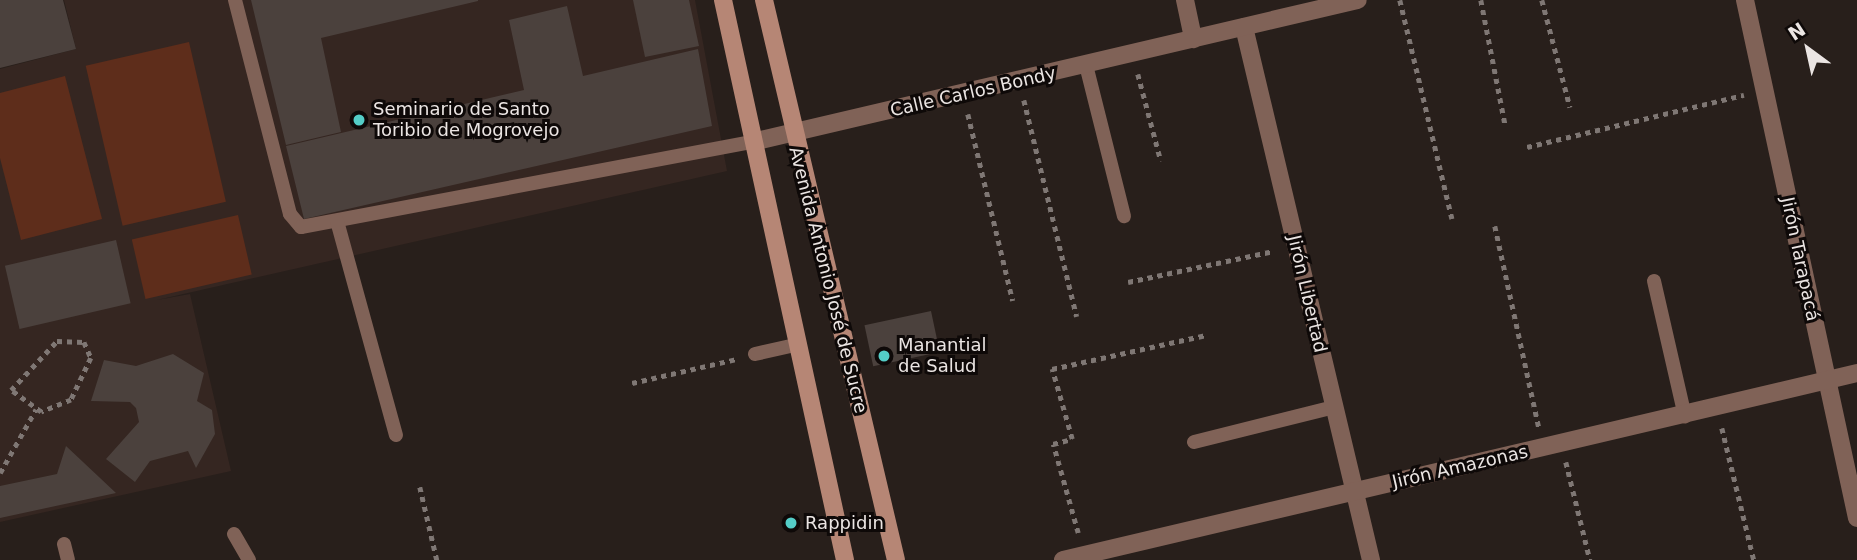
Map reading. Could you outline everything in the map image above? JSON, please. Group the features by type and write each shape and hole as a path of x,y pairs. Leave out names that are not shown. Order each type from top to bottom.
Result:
{"main road":[{"path":"723,0 795,345 845,560"},
{"name":"Avenida Antonio José de Sucre","path":"764,0 792,134 896,560"}],"street":[{"path":"1185,0 1193,39"},
{"name":"Calle Carlos Bondy","path":"752,142 1244,27 1297,7 1358,0"},
{"name":"Jirón Tarapacá","path":"1745,0 1857,518"},
{"name":"Jirón Libertad","path":"1244,27 1371,560"},
{"name":"Jirón Amazonas","path":"1063,560 1685,416 1857,373"}],"lane":[{"path":"235,0 295,225 337,221 752,142"},
{"path":"1086,65 1124,216"},
{"path":"337,221 396,435"},
{"path":"1654,281 1685,416"},
{"path":"755,354 795,345"},
{"path":"1194,442 1334,407"},
{"path":"233,534 248,560"},
{"path":"64,544 68,560"}],"path":[{"path":"1400,0 1452,219"},
{"path":"1481,0 1505,124"},
{"path":"1542,0 1570,107"},
{"path":"1133,54 1161,162"},
{"path":"1020,80 1077,317"},
{"path":"1528,147 1765,90"},
{"path":"963,94 1013,301"},
{"path":"1495,226 1544,447"},
{"path":"1128,282 1296,247"},
{"path":"1084,555 1053,444 1073,439 1052,369 1206,335"},
{"path":"57,341 84,342 91,358 71,400 41,412 36,409 11,390 17,381 57,341"},
{"path":"632,383 755,354"},
{"path":"1717,408 1754,560"},
{"path":"0,472 36,409"},
{"path":"1562,443 1590,560"},
{"path":"420,487 437,560"}],"shaded area":[{"name":"Seminario de Santo Toribio de Mogrovejo","path":"64,0 695,0 727,171 157,300 190,294 231,471 0,522 0,69 76,49"},
{"path":"189,42 226,202 123,226 86,66"},
{"path":"65,76 102,219 21,240 0,158 0,93"},
{"path":"238,215 252,274 146,299 132,240"}],"building":[{"path":"0,0 63,0 76,49 0,68"},
{"path":"251,0 478,1 321,38 341,132 286,145"},
{"path":"633,0 689,0 699,46 645,57"},
{"path":"567,6 583,76 698,49 712,126 304,219 286,146 524,90 509,20"},
{"path":"116,240 131,303 20,329 5,266"},
{"path":"931,311 940,352 873,366 864,325"},
{"path":"173,354 204,373 197,401 212,410 215,434 196,468 188,451 150,461 135,482 106,459 139,422 136,408 130,402 91,401 104,360 136,366"},
{"path":"66,446 116,493 0,518 0,486 57,474"}],"place":[{"name":"Seminario de Santo Toribio de Mogrovejo","path":"359,120"},
{"name":"Manantial de Salud","path":"884,356"},
{"name":"Rappidin","path":"791,523"}]}
